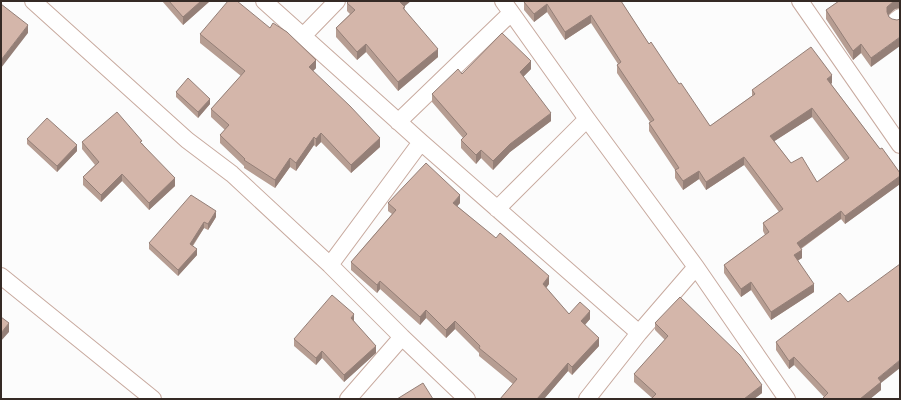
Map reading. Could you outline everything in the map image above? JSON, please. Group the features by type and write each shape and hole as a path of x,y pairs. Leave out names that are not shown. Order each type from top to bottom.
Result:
{"street":[{"path":"33,1 187,140 232,174 330,265 467,399"},
{"path":"264,1 398,122 639,333"},
{"path":"303,36 337,1"},
{"path":"800,1 900,145"},
{"path":"398,122 507,7 696,267 787,399"},
{"path":"497,209 587,118"},
{"path":"330,265 421,142"},
{"path":"587,399 639,333 696,267"},
{"path":"1,276 153,399"},
{"path":"348,399 402,337"}],"building":[{"path":"169,1 201,1 183,17"},
{"path":"228,1 237,1 270,28 273,23 287,32 316,60 309,67 350,106 380,138 351,165 321,133 316,139 314,137 296,163 290,158 275,180 244,160 245,159 220,135 229,125 211,109 245,71 200,34"},
{"path":"349,1 401,1 400,2 405,7 403,8 438,49 398,82 366,44 357,52 336,28 355,10 347,3"},
{"path":"621,1 649,44 651,42 679,84 681,83 710,126 755,94 752,90 811,47 832,75 827,79 880,149 882,148 900,173 900,176 845,216 841,211 797,243 802,250 794,255 814,284 771,312 751,282 741,289 724,265 769,232 763,223 783,209 744,157 706,182 699,171 683,181 675,170 679,168 649,123 654,120 617,65 621,62 591,15 565,32 547,4 534,14 524,2","holes":["812,108 849,158 817,182 802,157 791,163 770,136"]},
{"path":"839,1 894,1 887,7 887,12 889,17 892,19 900,19 900,37 871,58 861,44 853,51 826,10"},
{"path":"1,4 28,25 1,60"},
{"path":"502,33 531,61 520,72 551,113 510,144 493,161 481,150 476,155 461,140 467,134 432,94 458,69 462,74"},
{"path":"188,78 210,99 198,112 176,92"},
{"path":"117,112 142,141 140,142 175,178 149,203 122,174 101,195 83,177 99,162 82,142"},
{"path":"47,118 77,145 57,166 27,139"},
{"path":"426,163 460,195 453,203 496,238 500,233 549,276 543,284 569,314 580,302 590,311 581,321 599,338 572,367 568,363 537,399 500,399 517,379 479,348 480,346 455,321 446,330 426,310 420,317 380,281 377,285 351,262 396,210 388,203"},
{"path":"191,195 216,211 208,224 204,222 190,244 197,249 178,270 149,243"},
{"path":"900,264 900,360 878,378 881,382 860,399 823,399 828,393 794,357 789,361 776,342 840,293 848,302"},
{"path":"332,295 354,314 351,318 376,346 344,375 322,351 316,358 294,339"},
{"path":"680,297 740,355 762,385 744,399 651,399 656,394 634,374 668,336 655,323"},
{"path":"1,317 9,323 1,333"},
{"path":"423,383 433,399 397,399"}]}
